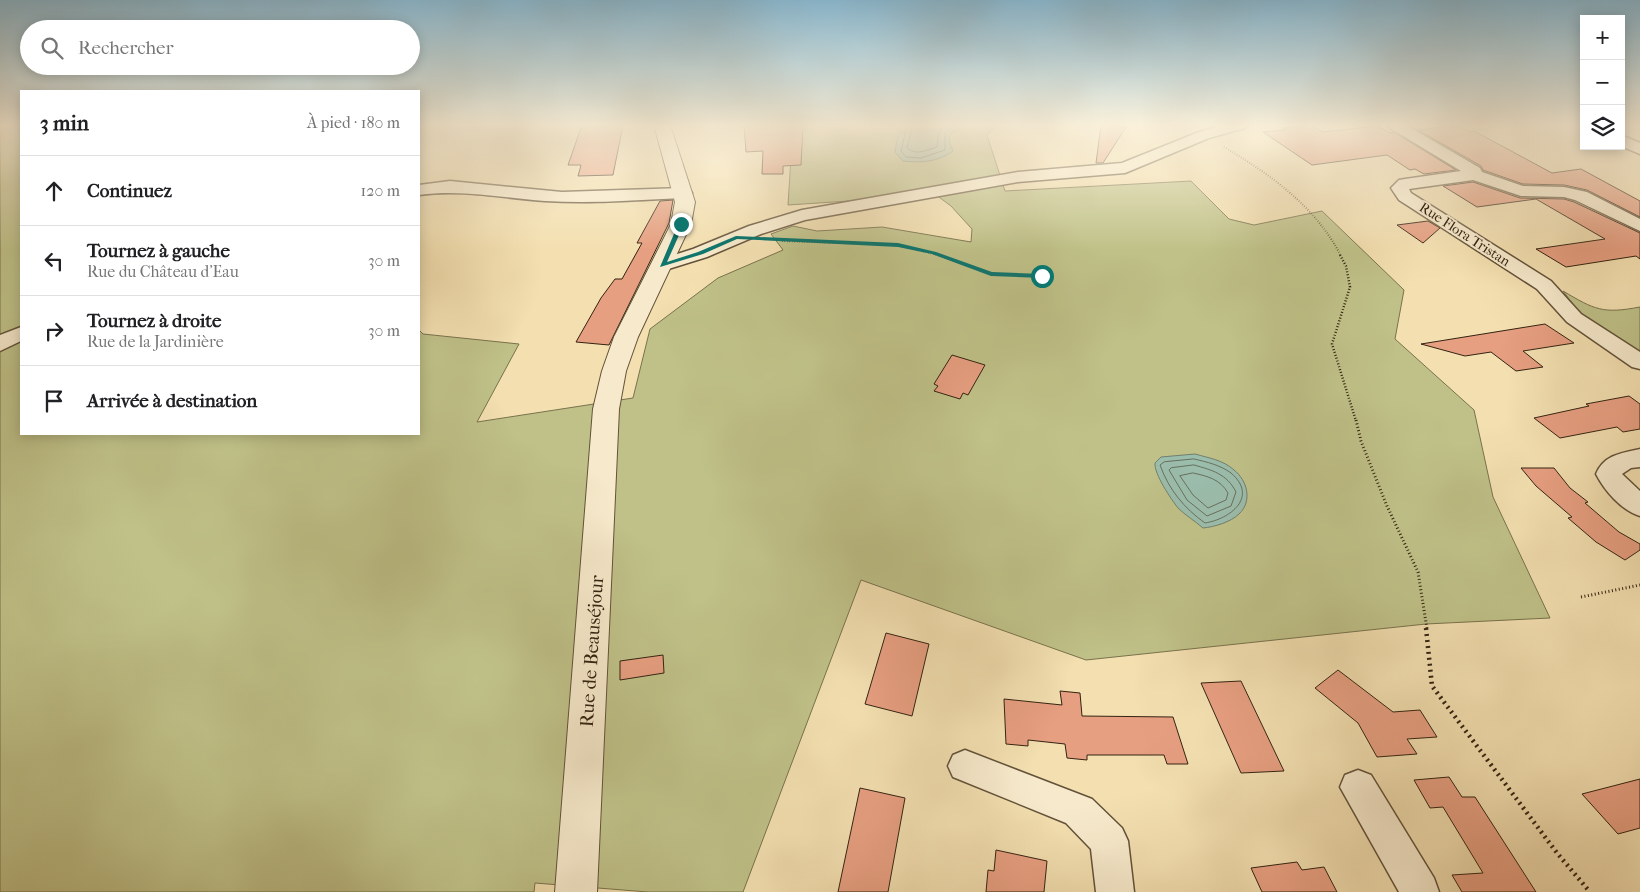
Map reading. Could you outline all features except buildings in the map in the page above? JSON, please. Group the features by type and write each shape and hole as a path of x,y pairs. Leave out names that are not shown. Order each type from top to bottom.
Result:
{"street":[{"name":"Rue de Beauséjour","path":"576,892 606,409 614,371 626,337 681,224 685,202 675,167"},
{"path":"662,265 700,253 755,230 802,215 992,181 1128,167"},
{"path":"1467,167 1471,169 1473,174 1521,191 1564,192 1581,196 1640,226"},
{"name":"Rue Flora Tristan","path":"1473,174 1411,183 1400,188 1412,201 1544,285 1574,318 1640,362"},
{"path":"420,190 454,188 546,196 683,193"},
{"path":"0,344 20,334"},
{"path":"1640,458 1615,465 1610,468 1609,474 1614,483 1640,506"},
{"path":"966,766 1079,811 1109,841 1116,892"},
{"path":"1358,787 1420,892"}],"path":[{"path":"1256,167 1299,200 1333,241 1346,266 1350,287 1332,344 1352,404 1361,441 1387,506 1418,572 1426,624 1432,686 1557,853 1590,892"},
{"path":"736,238 898,245 934,253 991,274 1042,276"},
{"path":"1581,597 1640,585"}],"green space":[{"path":"0,167 20,167 20,435 420,435 420,331 423,334 519,344 477,422 633,398 650,329 718,278 783,250 771,234 793,226 817,231 882,227 971,242 972,229 951,206 928,189 849,201 788,205 790,167 997,167 1005,191 1191,181 1229,219 1254,225 1322,211 1404,290 1395,339 1474,410 1493,497 1550,618 1426,624 1086,660 861,580 743,892 648,892 535,883 534,892 0,892"},
{"path":"1563,291 1600,309 1617,310 1640,307 1640,353 1581,315"}],"water":[{"path":"1195,454 1225,464 1239,474 1245,485 1247,491 1246,503 1239,514 1227,522 1203,528 1178,508 1157,473 1155,463 1161,457"}],"route":[{"path":"681,224 662,265 700,253 736,238 898,245 934,253 991,274 1042,276"}]}
